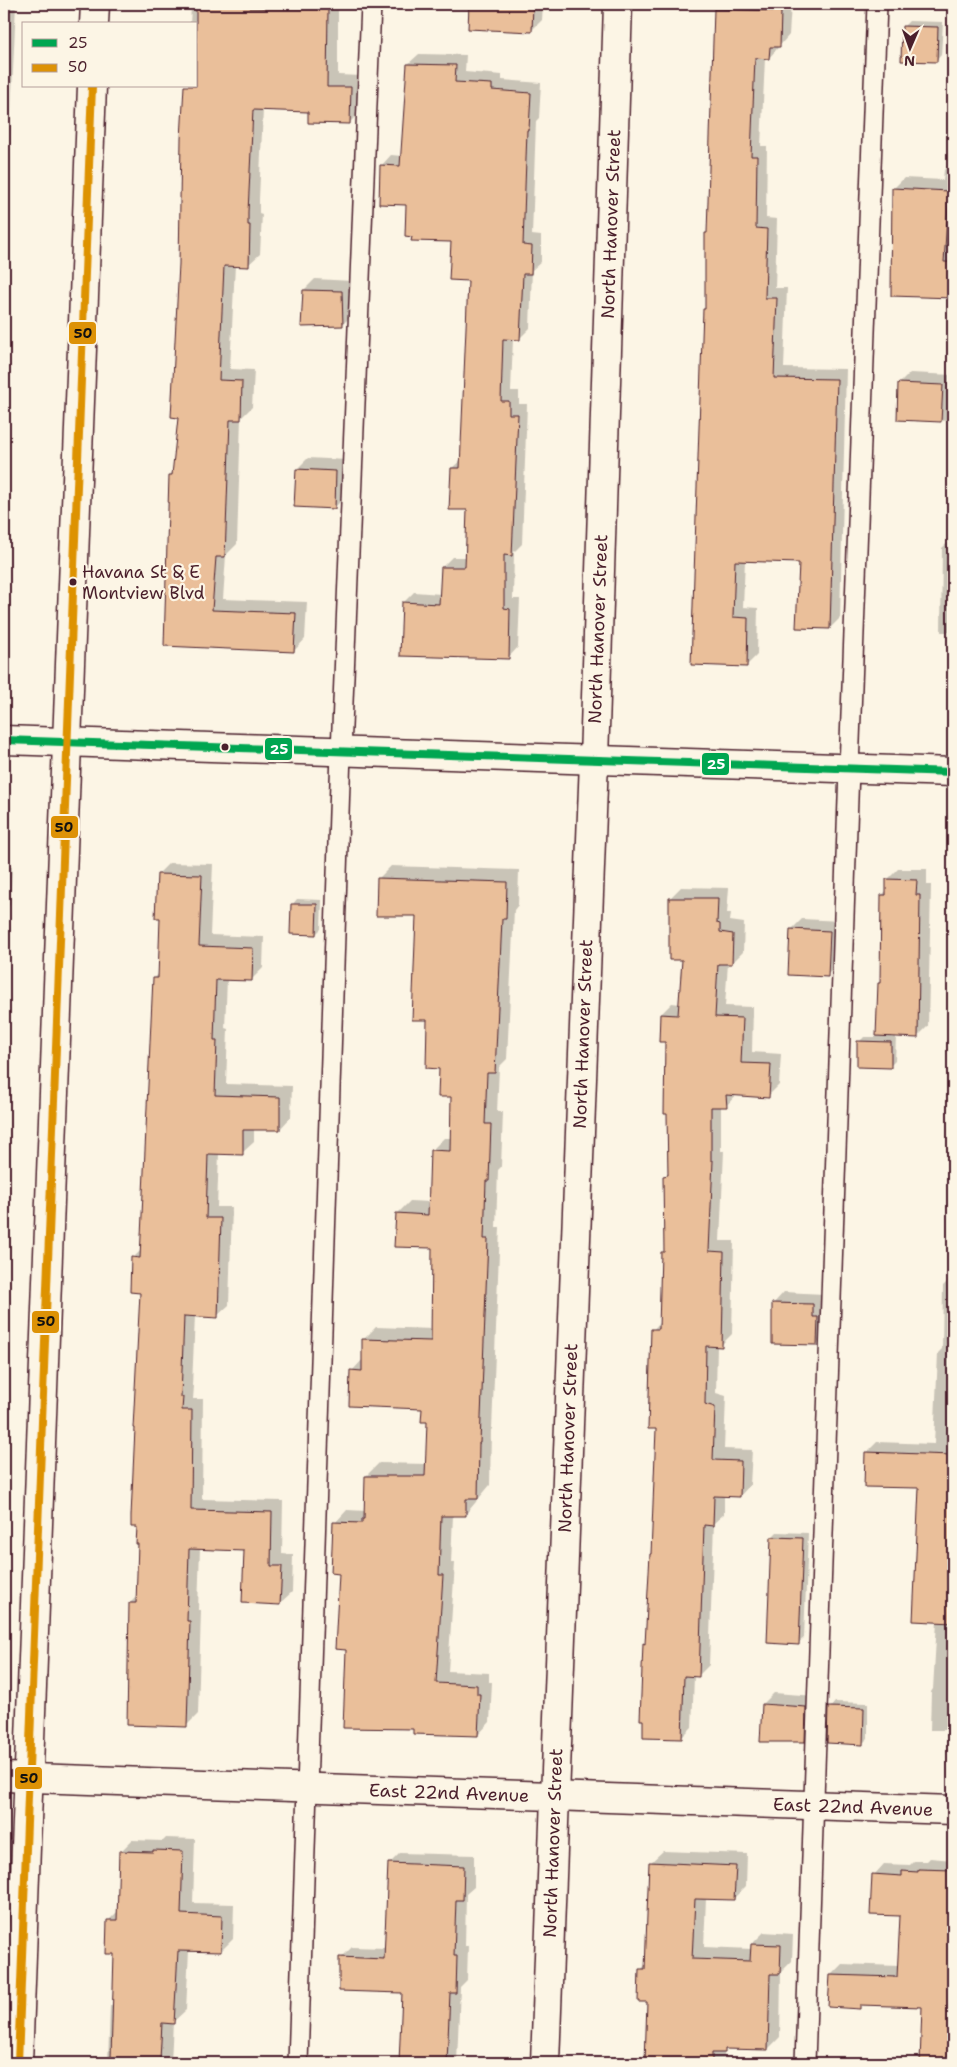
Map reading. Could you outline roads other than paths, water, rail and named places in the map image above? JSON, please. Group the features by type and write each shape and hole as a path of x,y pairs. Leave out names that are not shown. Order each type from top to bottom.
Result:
{"street":[{"path":"94,22 95,4"},
{"name":"North Hanover Street","path":"545,2063 594,760 618,4"},
{"path":"18,2063 16,1777 67,742 92,88"},
{"path":"4,740 953,772"},
{"name":"East 22nd Avenue","path":"16,1777 953,1810"}],"lane":[{"path":"298,2063 341,752 371,4"},
{"path":"805,2063 877,4"}],"place":[{"name":"Havana St & E Montview Blvd","path":"73,582"}]}
